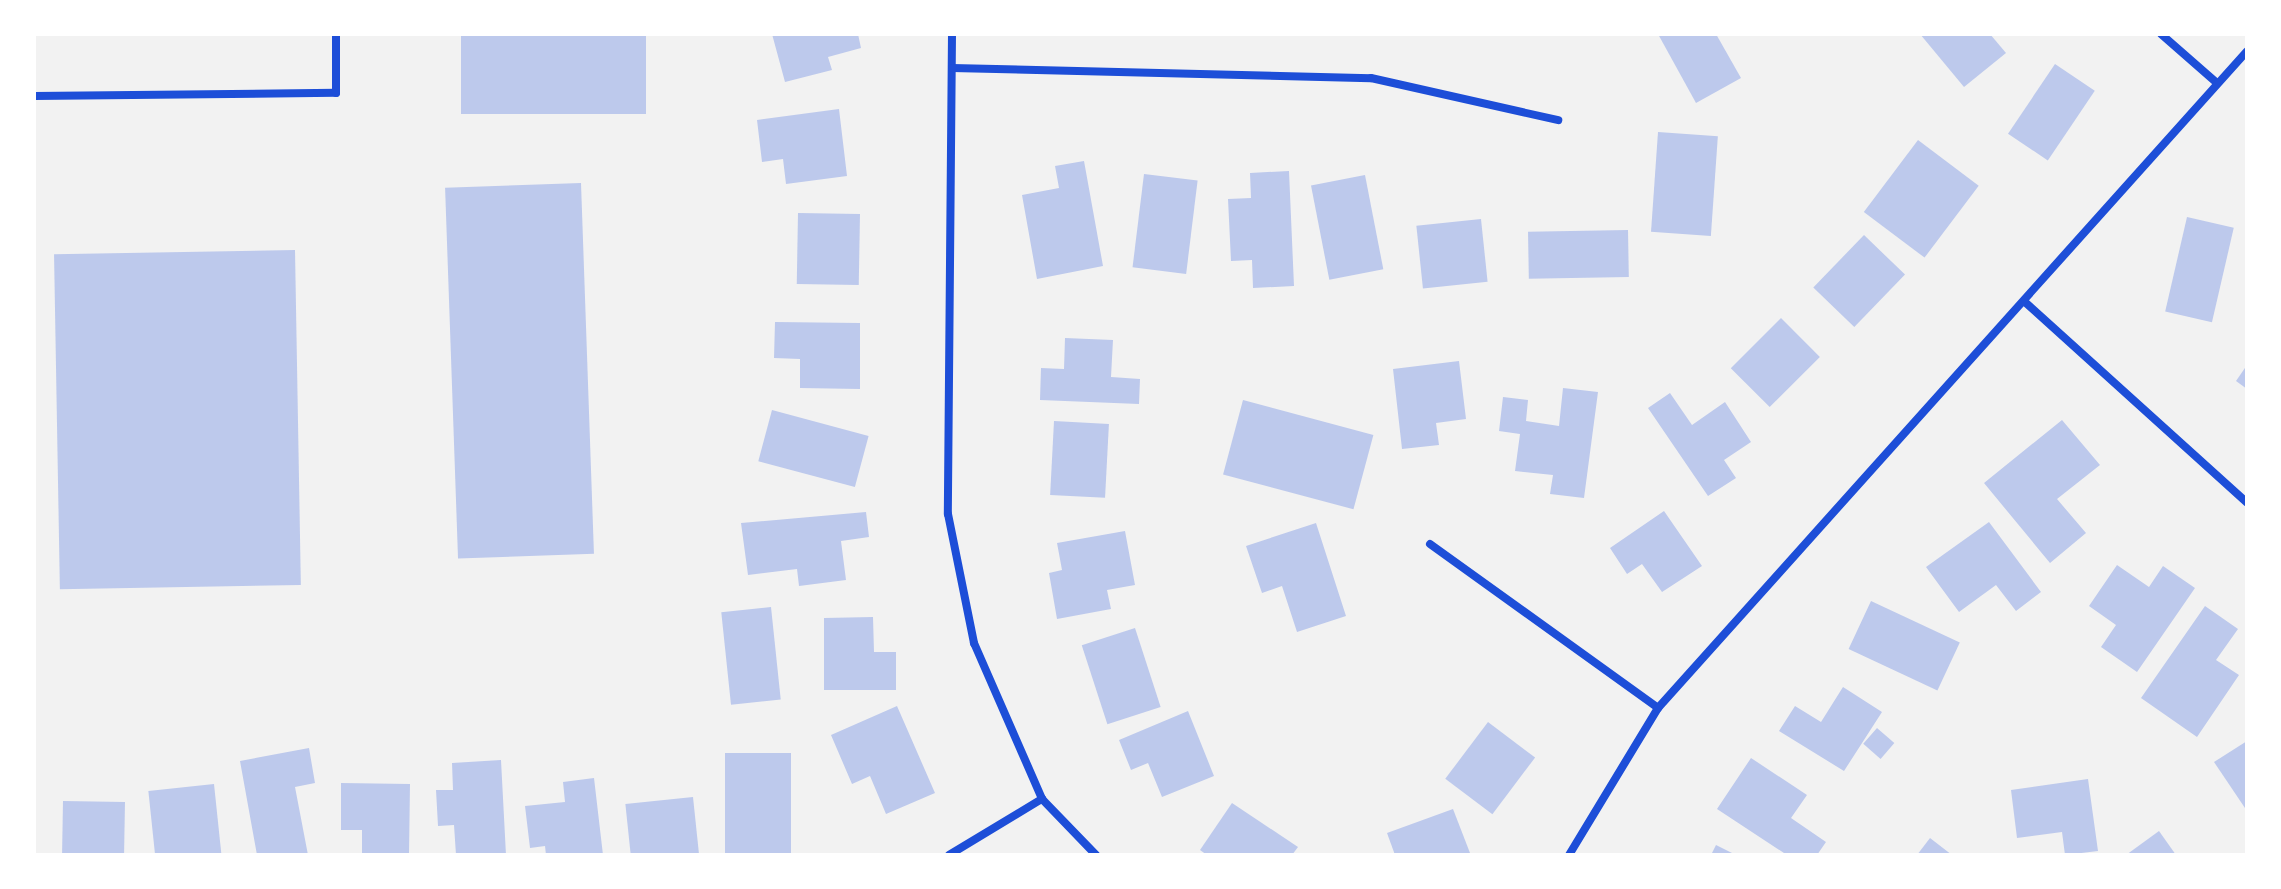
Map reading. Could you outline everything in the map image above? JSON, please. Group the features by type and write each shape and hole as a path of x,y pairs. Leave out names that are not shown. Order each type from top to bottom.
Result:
{"street":[{"path":"34,96 336,93 336,34"},
{"path":"952,34 948,514 974,643 1042,799 1096,855"},
{"path":"2161,34 2217,83"},
{"path":"1569,855 1658,708 1806,538 2026,303 2247,51"},
{"path":"952,68 1371,78 1558,120"},
{"path":"2026,303 2247,503"},
{"path":"1430,544 1658,708"},
{"path":"949,855 1042,799"}],"building":[{"path":"461,34 646,34 646,114 461,114"},
{"path":"772,34 858,34 861,48 828,57 832,70 785,82"},
{"path":"1658,34 1716,34 1741,78 1696,103"},
{"path":"1920,34 1990,34 2006,53 1964,87"},
{"path":"2055,64 2095,91 2048,160 2008,134"},
{"path":"839,109 847,176 786,184 783,159 762,162 757,120"},
{"path":"1658,132 1718,136 1711,236 1651,232"},
{"path":"1918,140 1979,186 1925,258 1864,212"},
{"path":"1084,161 1103,266 1037,279 1022,195 1059,188 1055,166"},
{"path":"1289,171 1294,286 1253,288 1252,260 1231,261 1228,199 1251,198 1250,173"},
{"path":"1144,174 1198,181 1186,274 1133,267"},
{"path":"1365,175 1383,269 1329,280 1311,185"},
{"path":"581,183 594,554 458,559 445,188"},
{"path":"798,213 860,214 859,285 797,284"},
{"path":"2187,217 2234,228 2212,322 2165,312"},
{"path":"1481,219 1488,282 1423,288 1416,226"},
{"path":"1628,230 1629,277 1529,279 1528,232"},
{"path":"1864,235 1905,275 1854,327 1813,288"},
{"path":"295,250 301,585 60,589 54,254"},
{"path":"1781,318 1820,357 1770,407 1731,368"},
{"path":"775,322 860,323 860,389 800,388 800,359 774,358"},
{"path":"1065,338 1113,340 1111,377 1140,379 1139,404 1040,400 1041,368 1064,369"},
{"path":"1459,361 1466,419 1436,423 1439,445 1402,449 1393,369"},
{"path":"2247,365 2247,389 2236,381"},
{"path":"1563,388 1598,392 1584,498 1550,494 1553,475 1515,471 1520,434 1499,431 1503,397 1528,400 1526,421 1559,426"},
{"path":"1670,393 1692,425 1725,402 1751,442 1724,460 1736,478 1708,496 1648,408"},
{"path":"1243,400 1373,435 1353,509 1223,474"},
{"path":"772,410 869,436 855,487 758,461"},
{"path":"2062,420 2100,465 2057,499 2086,533 2050,563 1984,483"},
{"path":"1054,421 1109,424 1105,498 1050,495"},
{"path":"1664,511 1702,566 1662,592 1642,564 1627,574 1610,548"},
{"path":"866,512 869,537 841,541 846,580 799,586 797,569 748,575 741,523"},
{"path":"1989,522 2041,592 2016,611 1996,585 1959,612 1926,567"},
{"path":"1316,523 1346,616 1297,632 1282,586 1262,593 1246,546"},
{"path":"1125,531 1135,585 1107,590 1111,609 1057,619 1049,573 1062,570 1057,543"},
{"path":"2117,565 2149,587 2163,566 2195,588 2137,672 2101,647 2116,625 2089,606"},
{"path":"1871,601 1960,642 1937,690 1849,649"},
{"path":"2205,606 2238,629 2216,660 2239,675 2197,737 2141,698"},
{"path":"771,607 781,699 731,705 721,612"},
{"path":"873,617 874,652 896,652 896,690 824,690 824,618"},
{"path":"1135,628 1161,707 1107,724 1082,645"},
{"path":"1843,687 1882,712 1844,771 1779,731 1795,706 1821,722"},
{"path":"897,706 935,793 886,814 870,776 852,784 831,735"},
{"path":"1188,711 1214,776 1162,797 1148,763 1131,770 1119,740"},
{"path":"1488,722 1535,758 1492,814 1445,779"},
{"path":"1877,728 1894,743 1881,759 1863,744"},
{"path":"2247,741 2247,811 2214,762"},
{"path":"309,748 315,783 295,787 308,855 257,855 240,761"},
{"path":"725,753 791,753 791,853 725,853"},
{"path":"1751,758 1807,795 1791,818 1826,842 1817,855 1787,855 1717,809"},
{"path":"501,760 506,855 456,855 454,825 438,826 436,790 453,790 452,763"},
{"path":"594,778 603,855 546,855 545,846 530,848 525,806 565,802 563,782"},
{"path":"2088,779 2098,851 2065,855 2062,832 2017,838 2011,790"},
{"path":"341,783 410,784 409,855 362,855 362,830 341,830"},
{"path":"214,784 221,855 155,855 148,791"},
{"path":"693,797 699,855 631,855 625,804"},
{"path":"63,801 125,802 124,855 62,855"},
{"path":"1232,803 1298,847 1292,855 1207,855 1200,850"},
{"path":"1453,809 1470,853 1395,855 1387,833"},
{"path":"2159,831 2176,855 2126,855"},
{"path":"1930,838 1952,855 1917,855"},
{"path":"1716,845 1736,855 1711,855"}]}
